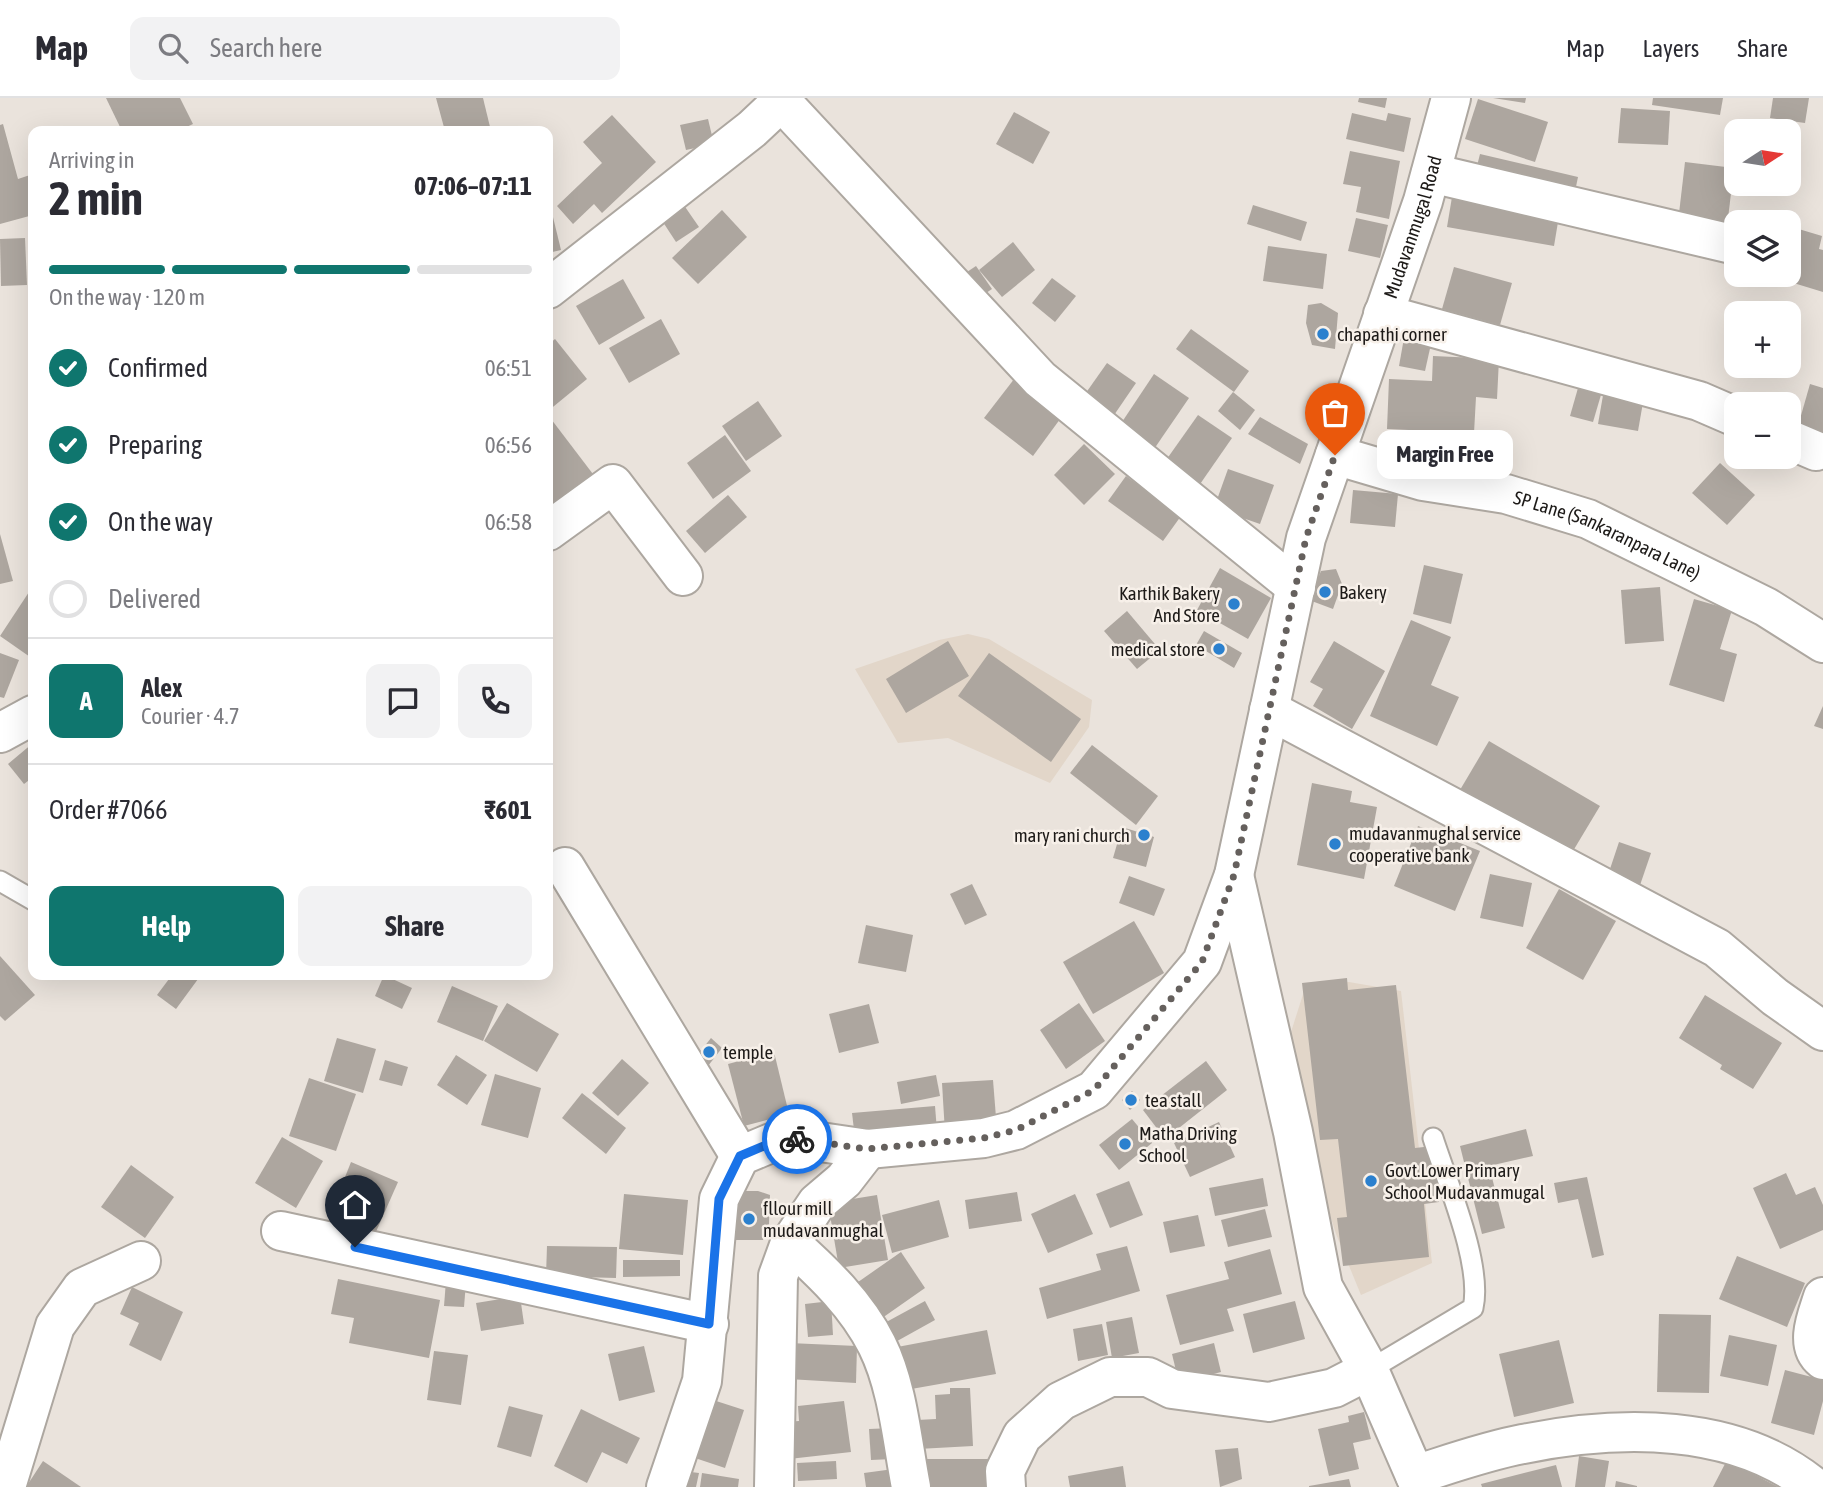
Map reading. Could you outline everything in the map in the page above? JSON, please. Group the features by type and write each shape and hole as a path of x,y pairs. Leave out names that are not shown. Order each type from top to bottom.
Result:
{"street":[{"name":"Mudavanmugal Road","path":"740,1156 771,1143 800,1139 867,1149 984,1138 1005,1133 1094,1090 1202,962 1234,875 1306,538 1431,173 1451,98"},
{"path":"553,285 752,129 783,99 1040,379 1296,587"},
{"path":"1431,173 1724,242"},
{"path":"1383,314 1699,401 1724,412"},
{"name":"SP Lane (Sankaranpara Lane)","path":"1335,455 1423,481 1506,494 1588,519 1766,607 1823,643"},
{"path":"553,527 613,484 682,576"},
{"path":"1269,710 1717,948 1774,997 1823,1031"},
{"path":"0,733 28,718"},
{"path":"565,867 740,1156 719,1199 702,1381 666,1487"},
{"path":"1234,875 1293,1132 1323,1287 1369,1370 1417,1481 1521,1444 1597,1432 1639,1432 1701,1438 1738,1445 1799,1475 1814,1487"},
{"path":"774,1487 778,1276 790,1243 817,1203 844,1180 867,1149"},
{"path":"281,1231 709,1324"},
{"path":"790,1243 832,1280 877,1346 889,1379 911,1487"},
{"path":"6,1487 55,1326 82,1288 141,1261"},
{"path":"1823,1297 1812,1339 1817,1356 1823,1360"},
{"path":"1006,1487 1004,1471 1022,1436 1062,1401 1110,1377 1148,1377 1172,1389 1269,1402 1334,1388 1369,1370"}],"lane":[{"path":"0,881 28,897"},
{"path":"1369,1370 1473,1308 1478,1290 1433,1138"}],"shaded area":[{"path":"968,634 989,639 1092,700 1089,727 1050,783 948,738 898,743 855,669 939,640"},
{"name":"Govt.Lower Primary School Mudavanmugal","path":"1349,982 1401,991 1432,1263 1361,1295 1336,1234 1303,1128 1291,1032 1306,985"}],"building":[{"path":"106,98 180,98 193,124 189,126 120,126"},
{"path":"436,98 483,98 490,126 444,126"},
{"path":"1359,98 1387,98 1385,108 1358,102"},
{"path":"1493,98 1526,98 1525,103"},
{"path":"1653,98 1723,98 1720,115 1652,105"},
{"path":"1773,98 1809,98 1805,123 1801,122 1801,119 1770,118"},
{"path":"1478,99 1548,122 1535,162 1465,139"},
{"path":"1621,108 1670,111 1668,145 1618,143"},
{"path":"1014,112 1050,132 1033,164 996,144"},
{"path":"1352,113 1386,121 1388,113 1411,118 1404,152 1346,139"},
{"path":"612,115 656,162 602,213 594,204 573,224 557,206 602,163 583,142"},
{"path":"708,119 714,144 686,150 680,125"},
{"path":"3,124 18,179 28,176 28,216 0,224 0,125"},
{"path":"1350,151 1400,161 1389,219 1356,212 1361,187 1343,184"},
{"path":"1480,154 1578,177 1573,201 1474,178"},
{"path":"1685,162 1724,167 1724,196 1731,196 1729,210 1724,210 1724,227 1678,222"},
{"path":"1453,191 1560,210 1554,246 1447,227"},
{"path":"681,201 699,227 676,242 659,216"},
{"path":"1253,205 1307,222 1301,241 1247,224"},
{"path":"722,210 747,237 698,284 672,258"},
{"path":"553,217 561,250 553,252"},
{"path":"1356,218 1388,225 1380,258 1348,251"},
{"path":"1801,230 1822,236 1819,249 1823,250 1823,292 1801,285"},
{"path":"25,238 27,285 1,286 0,239"},
{"path":"1013,242 1035,270 1002,297 979,270"},
{"path":"1268,246 1327,254 1323,289 1263,281"},
{"path":"976,266 992,289 971,303 955,280"},
{"path":"1454,267 1512,283 1500,325 1442,309"},
{"path":"1052,278 1076,296 1055,322 1032,303"},
{"path":"623,279 645,318 599,345 576,306"},
{"name":"chapathi corner","path":"1321,303 1338,313 1335,349 1312,345 1306,323 1308,305"},
{"path":"661,319 680,354 629,383 609,348"},
{"path":"1191,329 1249,371 1234,392 1176,349"},
{"path":"1404,338 1431,344 1425,371 1399,366"},
{"path":"555,339 587,379 553,407"},
{"path":"1433,356 1499,359 1497,399 1476,397 1474,433 1387,429 1389,379 1432,381"},
{"path":"1107,363 1136,383 1112,418 1083,397"},
{"path":"1018,374 1066,411 1033,456 984,418"},
{"path":"1154,374 1189,398 1152,452 1118,428"},
{"path":"1580,381 1603,388 1593,422 1570,416"},
{"path":"1605,384 1645,391 1638,431 1598,424"},
{"path":"1810,384 1823,388 1823,441 1801,434 1801,416"},
{"path":"1233,392 1255,410 1240,430 1218,411"},
{"path":"758,401 782,436 746,461 722,426"},
{"path":"1198,415 1232,438 1198,487 1164,463"},
{"path":"1260,417 1308,444 1300,464 1248,434"},
{"path":"553,422 599,482 553,518"},
{"path":"725,435 751,471 713,499 687,463"},
{"path":"1084,444 1115,474 1084,505 1054,475"},
{"path":"1720,463 1755,495 1727,525 1692,493"},
{"path":"1228,469 1274,485 1260,524 1214,508"},
{"path":"1126,476 1181,516 1163,541 1108,501"},
{"path":"1353,490 1398,494 1395,527 1350,523"},
{"path":"728,495 747,517 705,553 686,531"},
{"path":"0,534 13,581 0,584"},
{"path":"1424,565 1463,574 1451,624 1413,614"},
{"name":"Karthik Bakery And Store","path":"1220,568 1271,598 1248,639 1197,610"},
{"name":"Bakery","path":"1336,569 1342,584 1333,609 1309,600 1321,571"},
{"path":"1660,587 1664,641 1625,644 1621,590"},
{"path":"28,594 28,656 0,636"},
{"path":"1694,599 1732,610 1720,649 1737,654 1724,702 1669,685"},
{"path":"1127,611 1160,650 1137,669 1104,631"},
{"path":"1411,620 1451,637 1431,685 1459,697 1437,746 1370,716"},
{"name":"medical store","path":"1204,631 1242,653 1234,668 1196,645"},
{"path":"948,641 969,676 906,713 886,679"},
{"path":"1334,641 1385,671 1352,729 1313,706 1323,689 1310,682"},
{"path":"0,653 19,660 4,698 0,697"},
{"path":"989,653 1081,719 1051,762 958,696"},
{"path":"1823,706 1823,729 1814,726"},
{"path":"1489,741 1600,806 1567,861 1457,795"},
{"path":"1092,745 1158,796 1136,825 1070,773"},
{"path":"28,747 28,781 24,784 8,764"},
{"name":"mudavanmughal service cooperative bank","path":"1312,783 1352,791 1350,802 1377,807 1364,879 1297,865"},
{"path":"1418,826 1480,851 1455,911 1394,886"},
{"path":"1122,827 1154,837 1146,867 1113,858"},
{"path":"1619,842 1651,853 1638,891 1606,881"},
{"path":"1490,874 1532,883 1523,927 1480,918"},
{"path":"1129,876 1165,889 1154,916 1119,903"},
{"path":"972,884 987,915 965,925 950,894"},
{"path":"1559,889 1616,921 1583,980 1526,948"},
{"path":"1134,921 1164,973 1093,1014 1063,962"},
{"path":"866,925 913,935 906,972 858,963"},
{"path":"0,956 35,995 5,1021 0,1016"},
{"name":"Govt.Lower Primary School Mudavanmugal","path":"1347,978 1348,990 1396,985 1415,1148 1433,1146 1439,1202 1424,1204 1429,1257 1343,1266 1337,1218 1347,1217 1338,1139 1320,1140 1302,983"},
{"path":"168,980 197,980 176,1009 157,995"},
{"path":"382,980 395,980 412,988 402,1009 375,996"},
{"path":"452,986 498,1006 483,1041 437,1022"},
{"path":"1705,995 1782,1043 1753,1089 1720,1069 1722,1065 1679,1038"},
{"path":"507,1003 559,1034 537,1072 484,1041"},
{"path":"1079,1003 1105,1041 1066,1069 1040,1030"},
{"path":"869,1004 879,1043 839,1053 829,1014"},
{"path":"337,1038 376,1049 363,1093 324,1081"},
{"name":"temple","path":"711,1038 722,1048 708,1066 696,1057"},
{"path":"774,1052 789,1114 744,1126 728,1064"},
{"path":"456,1055 487,1075 467,1105 437,1085"},
{"path":"622,1059 649,1083 618,1116 592,1093"},
{"path":"385,1060 408,1067 402,1086 379,1080"},
{"path":"1206,1061 1227,1090 1165,1139 1143,1110"},
{"path":"495,1074 541,1088 528,1138 481,1125"},
{"path":"936,1075 940,1096 901,1104 897,1082"},
{"path":"309,1078 356,1094 336,1151 289,1136"},
{"path":"993,1080 997,1130 945,1133 942,1083"},
{"name":"tea stall","path":"1132,1091 1140,1100 1130,1110 1122,1100"},
{"path":"582,1093 626,1128 606,1154 562,1118"},
{"path":"935,1106 937,1131 855,1138 852,1113"},
{"name":"Matha Driving School","path":"1132,1119 1152,1143 1119,1170 1099,1145"},
{"path":"1219,1122 1235,1157 1190,1177 1174,1143"},
{"path":"1526,1129 1533,1156 1489,1166 1505,1228 1482,1234 1460,1146"},
{"path":"282,1137 323,1161 296,1208 255,1183"},
{"path":"351,1162 398,1182 375,1234 330,1215"},
{"path":"131,1165 174,1197 145,1238 101,1207"},
{"path":"1786,1173 1796,1195 1815,1187 1823,1205 1823,1230 1780,1249 1753,1188"},
{"path":"1587,1177 1604,1255 1592,1258 1578,1199 1558,1203 1554,1183"},
{"path":"1263,1178 1268,1206 1215,1216 1209,1188"},
{"path":"1129,1181 1143,1215 1110,1228 1096,1194"},
{"name":"fllour mill mudavanmughal","path":"736,1191 758,1191 770,1195 769,1224 763,1240 729,1240"},
{"path":"1017,1192 1022,1221 969,1229 965,1200"},
{"path":"624,1194 688,1200 683,1255 619,1249"},
{"path":"1075,1194 1093,1234 1048,1253 1031,1214"},
{"path":"877,1195 888,1260 839,1268 828,1203"},
{"path":"939,1200 949,1237 892,1253 882,1215"},
{"path":"1265,1209 1272,1237 1228,1247 1221,1220"},
{"path":"1198,1215 1205,1246 1170,1253 1163,1222"},
{"path":"547,1246 617,1247 616,1278 546,1276"},
{"path":"1127,1246 1140,1291 1047,1319 1039,1288 1101,1270 1096,1254"},
{"path":"1270,1249 1282,1294 1227,1309 1234,1331 1180,1345 1166,1295 1229,1279 1224,1262"},
{"path":"901,1252 925,1288 875,1323 851,1287"},
{"path":"1737,1256 1805,1283 1787,1327 1719,1299"},
{"path":"623,1260 680,1260 680,1276 623,1277"},
{"path":"338,1279 440,1300 429,1358 349,1343 354,1318 331,1314"},
{"path":"446,1281 466,1282 464,1307 444,1306"},
{"path":"132,1287 183,1312 161,1361 129,1345 139,1323 120,1314"},
{"path":"520,1296 524,1324 481,1331 476,1303"},
{"path":"831,1301 833,1335 808,1337 805,1304"},
{"path":"925,1301 935,1320 890,1345 879,1326"},
{"path":"1295,1301 1305,1339 1253,1353 1243,1314"},
{"path":"1659,1314 1711,1315 1709,1393 1657,1392"},
{"path":"1132,1317 1139,1353 1112,1358 1106,1322"},
{"path":"1102,1324 1108,1355 1078,1361 1073,1329"},
{"path":"987,1330 996,1374 900,1391 892,1348"},
{"path":"1729,1335 1777,1345 1768,1386 1720,1376"},
{"path":"1559,1340 1574,1403 1514,1417 1499,1354"},
{"path":"789,1343 857,1346 856,1383 788,1379"},
{"path":"1214,1343 1221,1372 1179,1383 1172,1354"},
{"path":"644,1346 655,1392 619,1401 608,1354"},
{"path":"434,1351 468,1355 461,1405 427,1400"},
{"path":"1785,1370 1823,1380 1823,1401 1814,1435 1771,1423"},
{"path":"950,1388 970,1388 973,1446 918,1449 917,1420 936,1419 935,1395 950,1394"},
{"path":"710,1399 744,1410 725,1468 692,1457"},
{"path":"844,1401 851,1452 789,1459 785,1422 799,1421 798,1406"},
{"path":"509,1406 543,1415 531,1457 497,1447"},
{"path":"581,1409 640,1438 627,1464 602,1452 587,1483 554,1466"},
{"path":"1364,1412 1371,1439 1353,1443 1359,1469 1329,1476 1318,1429 1349,1422 1348,1416"},
{"path":"892,1428 893,1459 871,1460 869,1429"},
{"path":"1238,1448 1242,1479 1220,1487 1215,1450"},
{"path":"1579,1456 1609,1461 1605,1487 1575,1487"},
{"path":"920,1459 991,1459 991,1487 920,1487"},
{"path":"1727,1460 1778,1487 1713,1487"},
{"path":"43,1461 81,1487 26,1487"},
{"path":"836,1461 837,1479 798,1481 797,1463"},
{"path":"1556,1465 1562,1487 1482,1487 1481,1484"},
{"path":"1123,1466 1126,1487 1070,1487 1068,1476"},
{"path":"901,1468 905,1487 866,1487 864,1473"},
{"path":"683,1471 699,1473 696,1487 681,1487"},
{"path":"702,1473 739,1479 738,1487 700,1487"},
{"path":"1349,1479 1351,1487 1309,1487 1309,1486"},
{"path":"1616,1481 1637,1486 1637,1487 1615,1487"}],"way so far":[{"path":"797,1139 867,1149 984,1138 1016,1130 1094,1090 1202,962 1234,875 1306,538 1335,455"}],"place":[{"name":"chapathi corner","path":"1323,334"},
{"name":"Margin Free","path":"1335,455"},
{"name":"Bakery","path":"1325,592"},
{"name":"Karthik Bakery And Store","path":"1234,604"},
{"name":"medical store","path":"1219,649"},
{"name":"mary rani church","path":"1144,835"},
{"name":"mudavanmughal service cooperative bank","path":"1335,844"},
{"name":"temple","path":"709,1052"},
{"name":"tea stall","path":"1131,1100"},
{"name":"Matha Driving School","path":"1125,1144"},
{"name":"Govt.Lower Primary School Mudavanmugal","path":"1371,1181"},
{"name":"fllour mill mudavanmughal","path":"749,1219"}],"route":[{"path":"355,1247 709,1324 719,1199 740,1156 771,1143 797,1139"}]}
